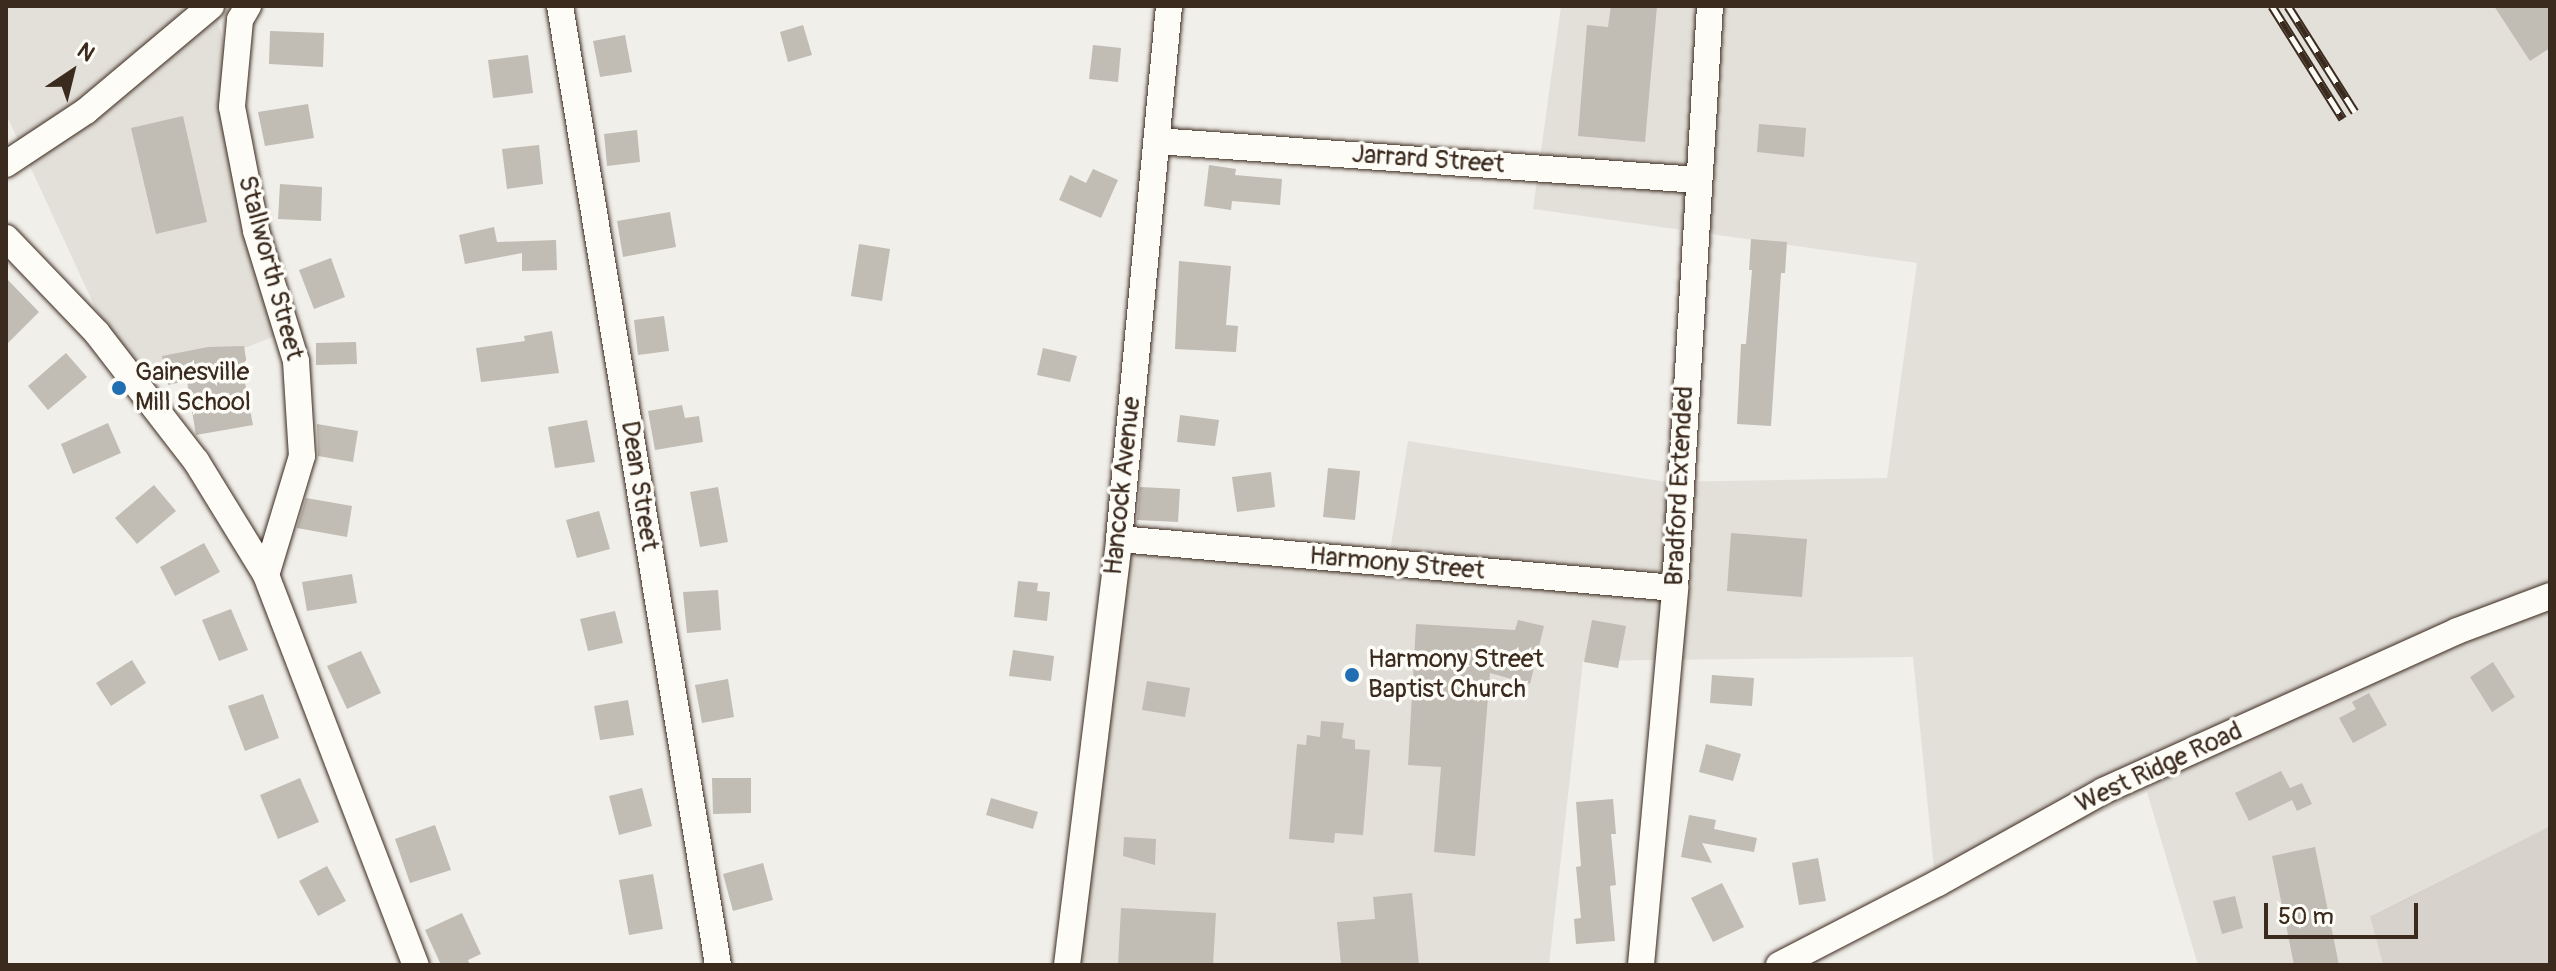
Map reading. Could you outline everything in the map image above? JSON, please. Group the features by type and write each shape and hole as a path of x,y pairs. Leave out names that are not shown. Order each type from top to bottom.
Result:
{"street":[{"path":"6,164 86,111 211,6"},
{"name":"Stallworth Street","path":"248,6 240,20 232,107 256,231 296,361 302,456 266,575"},
{"name":"Dean Street","path":"560,6 718,965"},
{"name":"Hancock Avenue","path":"1067,965 1119,539 1169,6"},
{"name":"Bradford Extended","path":"1641,965 1675,588 1710,6"},
{"name":"Jarrard Street","path":"1157,141 1698,180"},
{"path":"6,238 97,333 178,437 266,575 416,965"},
{"name":"Harmony Street","path":"1119,539 1675,588"},
{"name":"West Ridge Road","path":"1779,965 1938,883 2103,791 2457,631 2550,596"}],"shaded area":[{"path":"6,6 226,6 218,21 295,328 134,392 6,114"},
{"path":"1561,6 2550,6 2550,826 2371,915 2383,965 2198,965 2147,792 1936,889 1913,657 1583,661 1549,965 1067,965 1112,528 1390,551 1408,441 1666,482 1887,478 1917,263 1533,209"},
{"path":"2550,826 2550,965 2383,965 2370,916"}],"building":[{"path":"1611,6 1657,6 1645,142 1578,136 1587,25 1608,27"},
{"path":"2494,6 2550,6 2550,48 2530,61"},
{"path":"803,25 812,55 788,62 780,32"},
{"path":"270,31 324,33 323,67 269,64"},
{"path":"625,35 632,72 600,77 593,41"},
{"path":"1093,45 1121,48 1118,82 1089,79"},
{"path":"528,55 533,93 493,98 488,60"},
{"path":"308,104 314,138 265,146 258,112"},
{"path":"183,116 207,222 156,234 131,128"},
{"path":"1759,124 1806,128 1804,157 1757,152"},
{"path":"637,130 640,162 607,166 604,134"},
{"path":"539,145 543,184 507,189 502,149"},
{"path":"1209,165 1236,169 1235,175 1282,179 1280,205 1232,201 1231,210 1204,206"},
{"path":"1093,169 1118,180 1101,218 1059,200 1070,175 1086,183"},
{"path":"280,184 322,187 321,221 278,219"},
{"path":"670,212 676,247 623,257 617,221"},
{"path":"494,227 497,242 556,240 557,270 522,271 522,253 465,264 459,235"},
{"path":"1751,239 1787,242 1785,273 1781,273 1771,426 1737,424 1741,344 1746,344 1752,270 1749,270"},
{"path":"859,244 890,249 882,301 851,296"},
{"path":"331,258 345,297 314,309 299,270"},
{"path":"1179,261 1231,266 1226,325 1238,326 1236,352 1175,349"},
{"path":"6,278 39,312 6,345"},
{"path":"664,316 669,351 638,355 634,320"},
{"path":"552,331 559,373 481,382 476,348 525,341 524,336"},
{"path":"356,342 357,364 316,365 316,343"},
{"path":"244,346 247,365 242,366 253,425 196,435 187,381 168,385 162,356 208,347"},
{"path":"1043,348 1077,356 1070,382 1037,375"},
{"path":"66,353 87,377 48,410 28,386"},
{"path":"682,405 685,418 699,416 703,442 655,450 648,411"},
{"path":"1180,415 1219,420 1215,446 1177,442"},
{"path":"587,420 595,462 555,468 548,427"},
{"path":"108,423 121,453 73,474 61,444"},
{"path":"317,424 358,431 353,462 318,456"},
{"path":"1328,468 1360,471 1355,520 1323,517"},
{"path":"1271,472 1275,507 1237,512 1232,477"},
{"path":"154,485 176,511 137,544 115,518"},
{"path":"718,487 728,542 700,547 690,492"},
{"path":"1140,487 1180,489 1178,522 1137,520"},
{"path":"306,498 352,506 347,537 297,528"},
{"path":"599,511 610,549 577,558 566,520"},
{"path":"1731,533 1807,539 1802,597 1727,591"},
{"path":"204,543 220,572 175,596 160,567"},
{"path":"352,574 357,603 307,611 302,582"},
{"path":"1018,581 1038,583 1037,591 1050,592 1047,621 1014,617"},
{"path":"718,590 721,630 687,633 683,592"},
{"path":"231,609 248,650 219,661 202,620"},
{"path":"615,611 623,643 588,651 580,619"},
{"path":"1518,620 1544,626 1530,684 1490,673 1475,856 1434,852 1441,767 1408,765 1416,624 1515,630"},
{"path":"1592,620 1626,626 1618,668 1584,662"},
{"path":"1013,650 1054,656 1051,681 1009,676"},
{"path":"361,651 381,693 347,709 327,666"},
{"path":"132,660 146,683 111,706 96,683"},
{"path":"2493,662 2515,697 2492,712 2470,677"},
{"path":"1712,675 1754,678 1752,706 1710,703"},
{"path":"728,679 734,717 702,723 695,685"},
{"path":"1147,681 1190,688 1185,717 1142,710"},
{"path":"2369,693 2387,725 2353,743 2339,718 2356,709 2352,702"},
{"path":"263,694 279,738 245,751 228,706"},
{"path":"628,700 634,735 600,740 594,706"},
{"path":"1321,721 1344,723 1342,738 1355,740 1355,749 1370,750 1363,835 1335,833 1334,843 1289,839 1297,744 1306,745 1307,735 1320,737"},
{"path":"1706,744 1741,754 1733,781 1699,772"},
{"path":"2281,771 2290,788 2302,783 2312,804 2297,811 2292,800 2249,821 2235,793"},
{"path":"300,778 319,822 278,839 260,795"},
{"path":"712,778 751,778 751,813 713,814"},
{"path":"642,788 652,826 619,835 609,796"},
{"path":"991,798 1038,812 1033,829 986,815"},
{"path":"1613,799 1616,834 1611,834 1616,885 1610,886 1615,941 1576,944 1574,919 1581,918 1576,867 1581,866 1576,802"},
{"path":"1689,815 1716,820 1714,829 1757,838 1754,852 1702,843 1712,863 1681,857"},
{"path":"435,825 451,870 410,883 395,839"},
{"path":"1124,837 1156,839 1155,865 1123,856"},
{"path":"2315,847 2339,965 2294,965 2272,856"},
{"path":"1818,858 1826,901 1799,905 1792,863"},
{"path":"763,863 773,900 733,911 723,874"},
{"path":"327,866 346,901 318,916 299,881"},
{"path":"653,874 663,929 629,935 619,880"},
{"path":"1722,883 1744,927 1713,942 1691,898"},
{"path":"1412,893 1419,965 1341,965 1337,922 1375,919 1373,897"},
{"path":"2235,896 2243,928 2222,934 2213,901"},
{"path":"1121,908 1216,913 1213,965 1118,965"},
{"path":"462,913 481,954 468,960 470,965 441,965 425,930"}],"railway":[{"path":"2272,6 2343,119"},
{"path":"2288,6 2355,112"}],"place":[{"name":"Gainesville Mill School","path":"119,388"},
{"name":"Harmony Street Baptist Church","path":"1352,675"}]}
